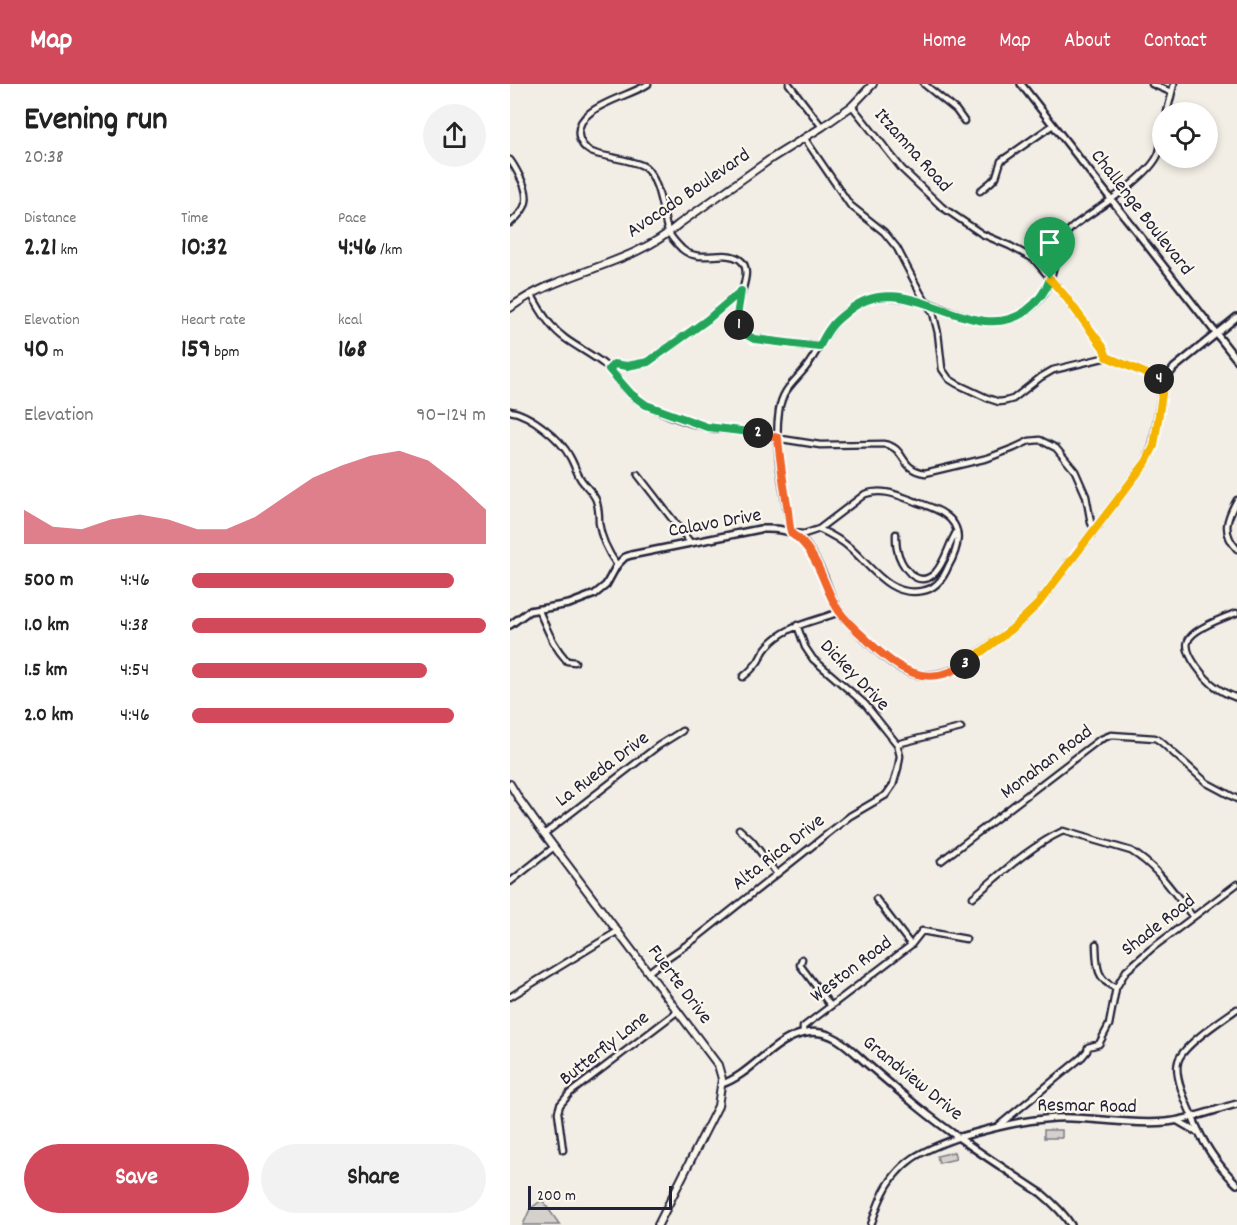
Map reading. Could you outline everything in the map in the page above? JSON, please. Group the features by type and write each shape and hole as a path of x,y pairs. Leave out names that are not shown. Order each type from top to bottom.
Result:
{"main road":[{"name":"Avocado Boulevard","path":"510,308 531,294 632,254 669,233 764,164 822,128 852,106 873,84"},
{"name":"Fuerte Drive","path":"510,784 544,834 714,1057 722,1084"},
{"path":"658,1225 715,1114 722,1084"}],"street":[{"path":"648,84 590,112 582,123 579,134 583,145 592,153 645,168 656,186 669,233 681,248 693,255 732,256 740,260 746,271 738,319 741,329 747,335 754,339 819,347"},
{"path":"789,84 822,128"},
{"path":"924,84 956,110 964,121"},
{"name":"Challenge Boulevard","path":"1022,84 1237,360"},
{"path":"1152,84 1171,92"},
{"path":"1169,102 1174,84"},
{"name":"Itzamna Road","path":"852,106 902,169 942,207 982,234 1034,259 1103,347 1107,357"},
{"path":"980,191 996,177 1001,161 1053,125"},
{"path":"805,139 850,205 889,237 897,248 926,303 932,309 944,373 957,384 993,400 1013,399 1053,370 1107,357 1164,381 1174,368 1237,317"},
{"path":"510,160 527,193 523,211 510,223"},
{"path":"819,529 843,543 879,578 902,591 920,591 935,586 943,578 956,552 958,541 957,531 950,519 939,511 890,492 880,491 866,494 819,529 804,534 791,533 780,459 778,411 786,390 805,369 831,326 840,317 867,299 886,296 926,303 974,320 1002,320 1017,316 1032,306 1046,290 1057,251 1065,236 1073,227 1111,199 1152,164"},
{"path":"609,369 614,364 627,366 648,362 707,320 741,291"},
{"path":"531,294 550,325 609,369 635,398 668,414 707,427 747,431 820,445 890,445 897,448 908,466 925,473 988,459 1029,441 1040,440 1050,444 1075,471 1086,496 1091,523 1095,530"},
{"name":"Calavo Drive","path":"617,565 625,557 631,555 760,529 791,533 811,553 839,612 874,648 910,673 929,676 951,671 970,660 1022,621 1038,604 1146,462 1154,446 1164,381"},
{"path":"510,411 524,414 536,422 564,448 581,480 596,499 604,544 617,565 606,585 595,594 569,604 538,609 522,615 510,625"},
{"path":"638,475 690,542"},
{"path":"1237,500 1227,522 1228,535 1237,549"},
{"path":"896,534 897,549 906,570 914,576 923,578 934,573 943,562 957,531"},
{"path":"538,609 552,643 567,661 575,662"},
{"path":"743,677 756,665 768,645 787,631 810,620 839,612"},
{"path":"1236,613 1201,629 1187,642 1187,647 1206,679 1219,690 1237,698"},
{"name":"Dickey Drive","path":"797,625 805,647 813,659 865,704 897,744"},
{"path":"897,744 962,728"},
{"name":"La Rueda Drive","path":"544,834 658,746 682,731"},
{"name":"Monahan Road","path":"941,861 1099,740 1112,735 1155,738 1207,783 1237,799"},
{"name":"Alta Rica Drive","path":"649,972 850,816 889,792 900,756 897,744"},
{"path":"739,829 777,874"},
{"path":"973,897 1044,840 1063,831 1131,851 1159,873 1193,917"},
{"path":"510,882 554,847"},
{"name":"Shade Road","path":"997,1127 1082,1057 1088,1051 1088,1047 1099,1044 1109,1025 1116,988 1126,971 1151,949 1237,884"},
{"path":"876,899 911,945"},
{"path":"510,997 618,931"},
{"name":"Weston Road","path":"803,1033 803,1027 911,945 922,931 966,939"},
{"path":"1096,944 1097,968 1107,984 1116,988"},
{"path":"802,959 800,965 830,1005"},
{"path":"1237,1009 1187,1047 1179,1058 1177,1070 1199,1133 1216,1162 1237,1184"},
{"name":"Butterfly Lane","path":"563,1150 558,1112 560,1105 570,1094 678,1011"},
{"path":"722,1084 732,1081 788,1039 803,1033"},
{"name":"Grandview Drive","path":"803,1033 825,1034 840,1041 918,1107 1041,1193 1056,1205 1071,1225"},
{"name":"Resmar Road","path":"871,1225 886,1187 900,1168 912,1158 934,1146 960,1137 1020,1122 1056,1118 1090,1118 1133,1123 1178,1121 1237,1104"},
{"path":"1178,1121 1199,1133"}],"shaded area":[{"path":"1044,1130 1062,1130 1062,1138 1044,1138"},
{"path":"954,1152 956,1159 939,1163 937,1156"},
{"path":"542,1200 560,1225 523,1225 530,1209"}],"route":[{"path":"1050,279 1103,347 1107,357 1164,381 1154,446 1135,477 1038,604 1022,621 960,667 940,675 920,675 901,668 874,648 839,612 811,553 791,533 778,438 747,431 707,427 668,414 635,398 609,369 614,364 627,366 648,362 707,320 741,291 738,322 747,335 754,339 819,347 831,326 840,317 873,297 886,296 926,303 974,320 1002,320 1017,316 1032,306 1046,290 1050,279"}]}
